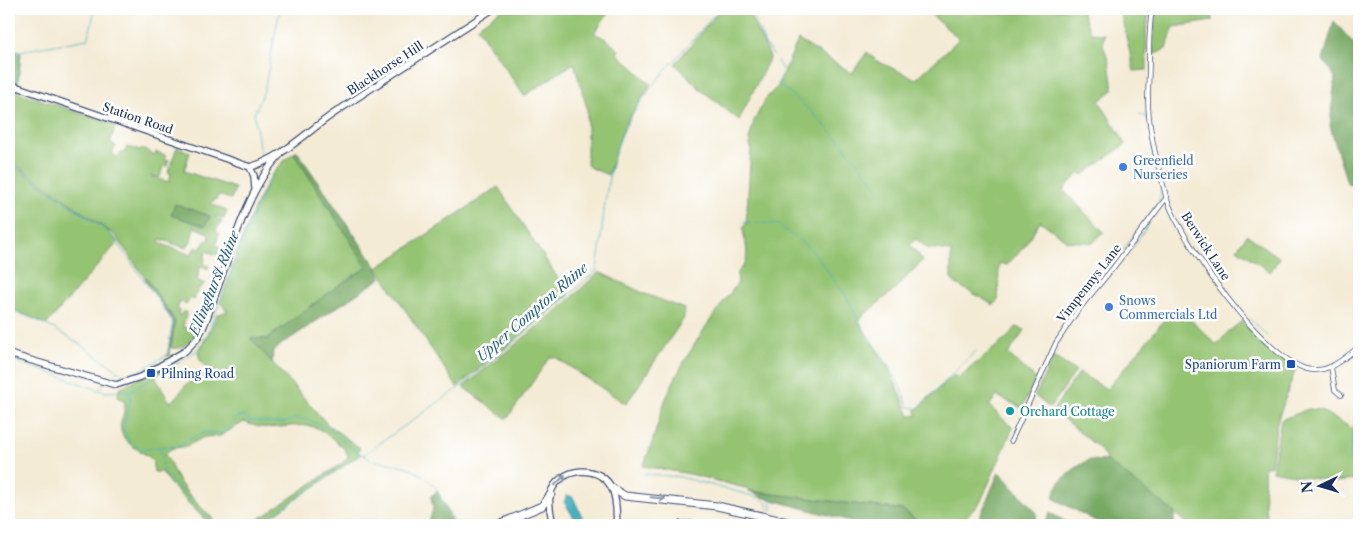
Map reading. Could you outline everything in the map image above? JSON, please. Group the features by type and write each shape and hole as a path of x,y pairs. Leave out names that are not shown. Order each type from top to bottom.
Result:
{"highway":[{"path":"612,488 625,496 717,506 801,525"},
{"path":"497,525 542,506 551,494"},
{"path":"680,525 706,525"}],"main road":[{"name":"Blackhorse Hill","path":"289,146 332,114 493,9"},
{"name":"Station Road","path":"15,86 250,167"},
{"path":"255,191 254,176 250,167 264,162 289,146"},
{"path":"9,354 105,383 124,383 143,376 185,350 196,340 213,302 255,191 273,162 289,146"},
{"path":"553,525 550,502 551,494 557,482 564,476 583,470 598,475 612,488 617,525"}],"street":[{"name":"Berwick Lane","path":"1152,9 1149,26 1148,100 1167,197 1182,232 1214,281 1252,327 1280,355 1299,367 1313,370 1330,367"},
{"name":"Vimpennys Lane","path":"1011,441 1056,343 1078,310 1113,268 1167,197"},
{"path":"1341,395 1335,390 1330,367 1359,347"}],"green space":[{"path":"502,9 611,9 594,33 606,39 619,50 617,53 651,84 624,126 608,175 589,167 587,164 587,108 574,63 524,96 477,27"},
{"path":"721,9 747,9 770,57 739,120 699,88 675,64"},
{"path":"925,9 1081,9 1091,33 1104,34 1103,45 1109,61 1113,90 1099,101 1126,144 1083,175 1080,173 1066,186 1064,191 1104,232 1093,243 1067,241 1040,221 1024,247 1007,265 999,263 998,300 994,305 956,284 951,279 951,251 927,248 916,239 909,244 923,260 894,290 858,320 888,367 910,416 918,415 915,411 954,375 958,378 1009,336 1016,327 1025,330 1008,354 1036,379 1022,408 997,396 989,406 1013,428 980,503 958,525 922,525 903,510 749,491 749,489 690,474 643,466 664,404 677,374 707,325 738,283 737,274 745,264 747,255 743,227 746,224 751,148 749,140 754,121 766,98 778,86 798,40 852,73 867,52 877,61 916,79 959,39"},
{"path":"1150,9 1146,29 1147,70 1134,71 1120,10"},
{"path":"1156,9 1212,9 1212,21 1174,27 1166,49 1155,54 1152,47"},
{"path":"1334,21 1359,50 1359,187 1347,183 1330,126 1335,77 1323,60"},
{"path":"9,48 21,53 18,83 9,80"},
{"path":"9,89 116,125 110,142 116,146 112,152 116,157 119,157 121,152 124,153 127,147 141,150 142,148 155,155 156,152 165,155 165,161 169,159 167,166 163,166 160,177 150,176 169,182 171,174 168,172 177,147 190,152 184,171 235,188 231,199 218,195 216,200 211,202 213,205 227,211 224,219 216,216 215,218 222,221 216,230 219,234 216,245 220,247 217,255 206,251 204,264 209,266 208,269 200,266 197,280 205,284 199,288 194,300 190,298 187,304 180,302 177,309 179,310 178,315 181,315 183,311 187,313 183,326 185,328 198,329 187,344 180,348 171,348 175,322 115,235 9,160","holes":["173,211 210,217 204,226 171,215","194,227 208,233 210,240 205,241 200,249 195,247 191,255 159,243 160,239 186,248 191,241"]},
{"path":"297,151 377,268 381,278 282,344 273,352 272,362 250,338 267,339 338,286 367,267 294,153"},
{"path":"294,153 367,267 338,286 267,339 251,338 328,425 360,448 358,451 361,454 259,525 250,525 341,464 348,457 345,450 317,428 299,426 273,428 254,426 244,422 220,436 204,437 187,446 170,449 165,455 179,482 219,525 210,525 170,484 162,472 154,472 152,459 124,438 121,427 125,403 124,400 118,398 119,388 158,369 161,373 155,377 170,402 176,398 185,386 207,369 200,360 198,352 209,334 217,315 227,311 220,302 249,220 269,180 281,164"},
{"path":"9,162 108,231 118,242 46,325 29,316 9,310"},
{"path":"498,187 569,295 457,387 377,268"},
{"path":"175,204 210,216 205,226 171,215"},
{"path":"1247,235 1280,258 1270,272 1237,249"},
{"path":"599,272 643,293 684,309 684,318 626,404 555,357 550,357 507,419 463,387 565,304"},
{"path":"146,277 175,322 169,352 171,355 167,357 173,322 145,280"},
{"path":"1176,306 1217,345 1228,332 1242,321 1272,352 1296,368 1277,422 1271,465 1264,467 1265,509 1271,525 1189,525 1107,461 1100,449 1053,410 1079,373 1107,389"},
{"path":"1053,357 1076,371 1050,408 1035,396"},
{"path":"1308,409 1320,410 1355,430 1351,456 1359,472 1359,480 1333,482 1272,471 1281,420"},
{"path":"1089,460 1107,461 1174,512 1174,525 1103,525 1053,498 1062,480"},
{"path":"999,472 1037,513 1035,525 972,525 978,521"},
{"path":"437,491 452,522 448,525 428,525 433,509 431,496"},
{"path":"749,491 903,510 922,525 865,525 765,498"},
{"path":"1050,513 1072,525 1044,525"}],"water":[{"path":"567,495 573,497 584,521 577,522 564,502"}],"waterway":[{"path":"17,85 20,51 88,39 95,9"},
{"path":"261,158 254,114 264,91 280,9"},
{"name":"Upper Compton Rhine","path":"363,455 460,387 597,270 608,182 623,132 654,84 719,9"},
{"path":"751,9 765,44 774,56"},
{"path":"9,51 20,53"},
{"path":"777,61 783,71 778,84 820,120 880,190"},
{"path":"9,118 17,89"},
{"path":"1139,114 1144,115 1147,119"},
{"path":"1152,147 1156,163"},
{"path":"9,162 111,234 173,323 167,355 129,377 55,329 9,310"},
{"path":"1109,269 1158,203 1161,191 1158,172"},
{"name":"Ellinghurst Rhine","path":"9,359 105,392 130,391 199,349 208,333 250,222 272,174"},
{"path":"743,222 777,224 813,251 846,296 866,333 890,367 903,393"},
{"path":"1132,248 1150,222"},
{"path":"1250,319 1267,336"},
{"path":"904,396 908,407 918,408 976,351"},
{"path":"107,381 117,371"},
{"path":"99,389 104,384"},
{"path":"130,391 130,403 123,430 130,442 143,450 165,446 177,447 202,433 222,433 238,416 243,416 251,421 273,423 284,423 296,418 306,419 328,428 348,445 371,460 405,466 424,476 436,488 453,520"},
{"path":"1359,392 1349,461 1359,475"},
{"path":"161,449 162,458"},
{"path":"259,525 361,454"},
{"path":"162,462 163,472 214,525"},
{"path":"644,474 680,477 761,498 767,504 768,510"},
{"path":"771,495 772,510"}],"place":[{"name":"Greenfield Nurseries","path":"1123,167"},
{"name":"Snows Commercials Ltd","path":"1109,307"},
{"name":"Spaniorum Farm","path":"1291,364"},
{"name":"Pilning Road","path":"151,373"},
{"name":"Orchard Cottage","path":"1010,411"}]}
